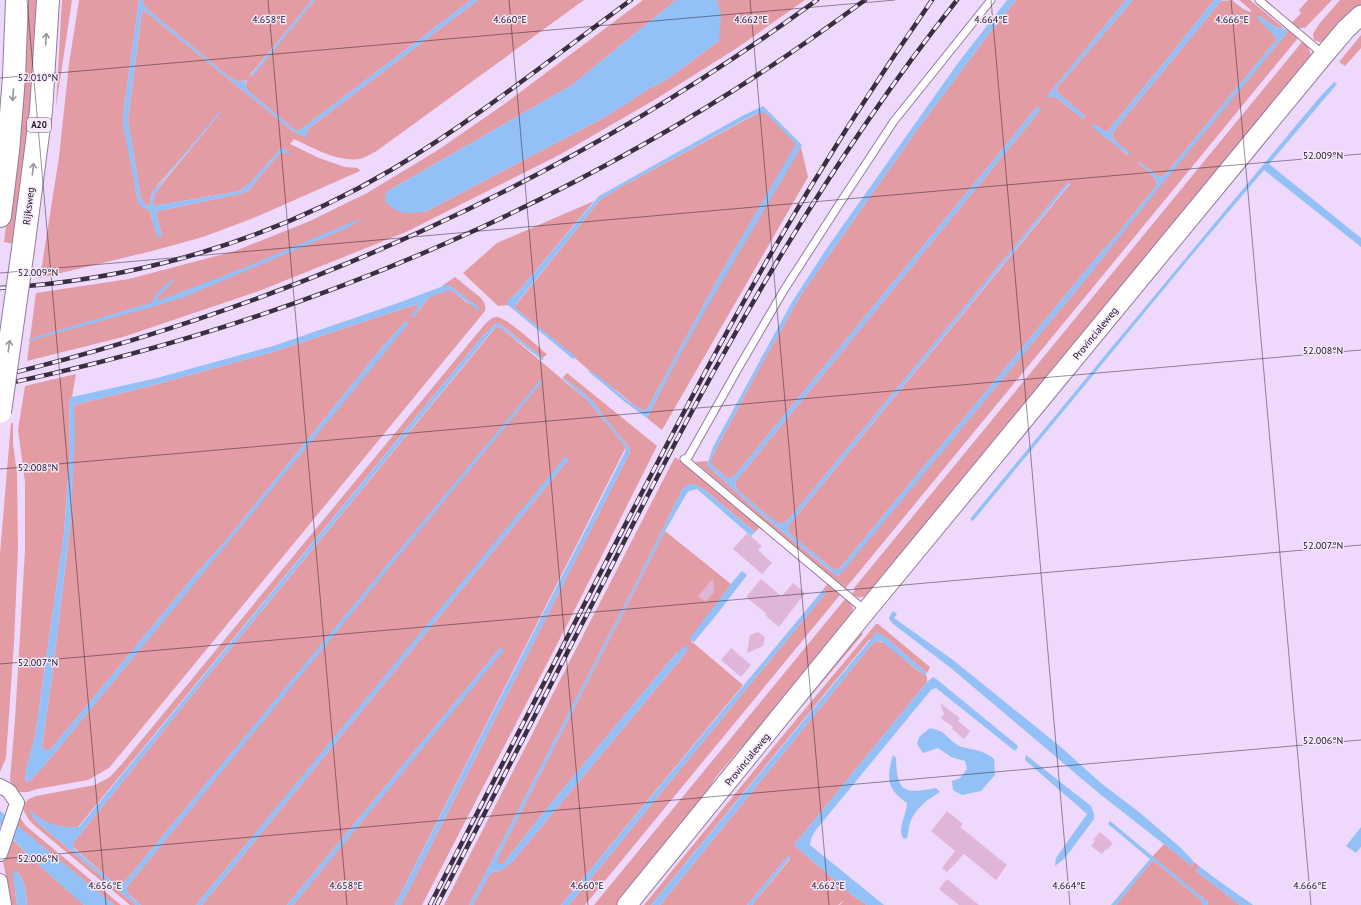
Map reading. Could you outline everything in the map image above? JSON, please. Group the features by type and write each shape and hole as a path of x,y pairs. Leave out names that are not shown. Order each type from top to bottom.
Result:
{"highway":[{"path":"0,216 8,151 14,77 17,0"},
{"name":"Rijksweg","path":"0,412 41,111 48,0"}],"main road":[{"name":"Provincialeweg","path":"627,905 866,611 1324,55 1346,29 1361,15"}],"street":[{"path":"0,786 9,791 17,803 1,850"},
{"path":"0,881 4,905"}],"lane":[{"path":"866,611 684,460 784,290 894,121 991,0"},
{"path":"1259,0 1324,55"}],"shaded area":[{"path":"25,0 39,0 32,104 14,244 4,242 16,143"},
{"path":"62,0 72,0 56,107"},
{"path":"79,0 139,0 123,116 138,203 151,212 152,221 162,236 156,215 158,211 244,193 248,191 279,154 284,152 281,148 251,182 240,191 154,206 153,201 155,194 221,112 159,183 151,196 150,205 147,206 141,199 128,120 142,10 294,132 306,133 307,130 313,125 478,0 584,0 378,150 366,157 350,159 325,154 294,139 290,144 319,158 345,167 358,168 360,171 256,217 203,237 40,278 59,157 69,64"},
{"path":"143,0 312,0 250,75 252,76 315,0 471,0 300,130 295,130 247,90 245,86 247,81 245,80 238,82 228,76 146,8 143,5"},
{"path":"643,0 676,0 572,85 386,192 425,212 607,116 650,88 666,80 719,41 717,0 805,0 737,48 656,99 561,154 406,232 259,291 123,337 27,361 36,293 129,279 235,251 310,221 367,193 438,150 503,105"},
{"path":"1016,0 1126,0 1047,96 1056,97 1083,119 1085,116 1058,93 1056,89 1133,0 1214,0 1107,132 1093,124 1127,155 1129,153 1112,138 1113,132 1221,1 1232,0 1243,9 1251,12 1251,10 1239,0 1250,0 1285,29 1275,27 1260,16 1260,21 1277,39 1163,177 1158,176 1139,162 1138,163 1149,172 1156,181 1157,184 1153,190 840,568 837,570 833,569 789,533 789,525 1070,184 1067,183 787,521 780,524 771,519 736,488 735,482 1038,113 1040,107 1037,107 735,475 731,478 727,478 711,464 711,459 754,378 801,295 917,130"},
{"path":"1308,0 1332,0 1305,28 1297,28 1291,24 1301,13 1299,10"},
{"path":"1340,0 1361,0 1361,5 1328,40 1320,42 1314,40 1313,34 1319,24"},
{"path":"1288,30 1298,38 845,589 695,462 708,461 707,465 755,509 838,576 1089,275 1161,184"},
{"path":"1361,35 1361,48 1345,66 1339,62"},
{"path":"1302,42 1308,47 1311,54 1302,70 877,587 862,597 852,594 855,590 854,588"},
{"path":"760,112 766,113 797,144 721,273 647,409 644,411 585,367 575,357 516,309 515,306 600,200 619,188"},
{"path":"801,147 808,177 662,430 647,418 702,315"},
{"path":"594,201 517,293 508,300 509,305 498,306 463,273 497,243"},
{"path":"455,277 481,298 485,304 485,311 109,768 88,780 28,792 16,792 10,779 25,550 25,482 18,430 25,386 76,374 72,397 69,401 70,453 64,533 35,736 26,770 25,782 30,781 48,761 408,323 406,321 384,345 227,539 194,576 50,750 45,750 42,746 71,519 74,405 154,385 276,351 417,304 418,306 413,318 428,298 446,290 452,290 466,302 479,308 450,286 442,286"},
{"path":"492,318 501,318 514,327 547,354 543,358 500,324 495,324 482,337 78,827 65,827 46,822 31,810 33,818 39,824 136,905 130,905 35,826 29,820 21,806 29,799 36,796 95,785 110,777 485,324"},
{"path":"496,327 501,328 587,400 626,447 395,905 293,905 503,650 500,648 287,905 202,905 569,459 565,458 196,905 141,905 128,894 126,891 127,887 540,381 122,885 115,884 73,847 74,842 184,705"},
{"path":"567,373 657,446 568,623 422,905 401,905 630,452 629,447 594,403 563,377"},
{"path":"11,423 13,423 13,444 17,473 18,549 14,642 6,758 0,772 0,554"},
{"path":"675,457 701,476 761,526 755,532 705,490 696,485 690,484 682,490 638,579 469,905 444,905"},
{"path":"665,531 731,584 691,641 743,685 561,905 473,905 489,875 493,872 499,871 513,861 684,655 687,648 677,653 668,663 543,813 503,864 496,864 500,853"},
{"path":"828,583 840,593 840,595 585,905 569,905 825,594 825,590 822,591"},
{"path":"845,599 851,604 853,609 847,625 760,728 716,777 699,804 617,905 594,905"},
{"path":"876,624 878,624 930,667 927,673 884,636 869,640 651,905 644,905 780,739"},
{"path":"864,629 861,633 863,634 777,736 639,905 857,633"},
{"path":"877,641 883,642 889,646 913,667 925,674 927,677 927,682 794,845 852,895 867,905 840,905 844,900 838,905 752,905 790,859 788,856 747,905 660,905 873,643"},
{"path":"19,816 26,826 121,905 114,905 16,825"},
{"path":"11,838 84,905 27,905 23,882 16,871 13,873 17,905 11,905 3,862"},
{"path":"1164,844 1192,866 1194,862 1199,866 1196,871 1240,905 1207,905 1208,902 1152,857"},
{"path":"1153,860 1202,901 1203,905 1116,905"}],"water":[{"path":"139,0 143,0 143,5 146,8 228,76 238,82 246,80 245,86 247,90 295,130 300,130 471,0 478,0 313,125 307,130 307,138 294,132 142,10 128,120 141,199 147,206 150,205 153,191 220,111 221,112 164,180 155,194 153,201 154,206 240,191 251,182 281,148 290,154 289,155 284,152 279,154 248,191 244,193 158,211 156,215 162,236 158,238 152,221 151,212 138,203 123,124"},
{"path":"312,0 315,0 253,76 250,76"},
{"path":"676,0 717,0 721,15 719,41 666,80 650,88 607,116 425,212 408,213 399,211 394,209 385,201 386,192 572,85"},
{"path":"1007,0 1016,0 917,130 801,295 754,378 711,459 711,464 727,478 731,478 735,475 1037,107 1040,107 1038,113 735,482 736,488 763,512 780,524 787,521 1069,182 1070,183 789,525 789,533 833,569 837,570 840,568 1153,190 1157,184 1156,181 1149,172 1138,163 1139,162 1158,176 1163,177 1277,39 1257,16 1260,16 1275,27 1288,30 1089,275 843,571 837,576 755,509 707,465 713,447 792,302 827,248 958,63"},
{"path":"1126,0 1133,0 1056,89 1058,93 1085,116 1083,119 1056,97 1048,98 1047,96"},
{"path":"1214,0 1224,0 1221,1 1113,132 1112,138 1130,153 1128,155 1092,127 1093,124 1107,132"},
{"path":"1334,82 1337,84 1269,164 1361,238 1361,247 1264,170 973,521 970,519 1231,203"},
{"path":"763,106 802,145 703,314 647,418 625,402 588,370 602,379 636,407 644,411 647,409 721,273 796,144 766,113 757,113 619,188 600,200 516,304 516,309 576,357 573,359 508,305 508,300 517,293 599,196 742,116"},
{"path":"359,219 360,220 347,228 182,298 28,341 29,339 152,302 157,293 172,279 172,283 158,297 158,301 246,267"},
{"path":"446,285 450,286 480,308 478,310 449,290 428,298 413,318 411,316 418,306 417,304 276,351 154,385 74,405 75,436 71,519 42,746 45,750 50,750 194,576 227,539 384,345 406,321 409,323 48,761 30,781 25,782 26,770 35,736 64,533 70,453 69,401 72,397 153,379 273,346"},
{"path":"498,323 543,358 543,360 501,328 496,327 492,331 184,705 74,842 73,848 115,884 122,885 540,380 542,382 127,887 129,895 141,905 136,905 39,824 33,818 30,811 31,810 41,819 59,826 79,827 482,337 495,324"},
{"path":"563,377 594,403 629,447 630,452 401,905 395,905 625,452 626,447 587,400 562,378"},
{"path":"565,457 569,459 202,905 196,905"},
{"path":"690,484 696,485 705,490 755,532 751,536 697,489 687,493 665,531 500,853 497,864 503,864 543,813 668,663 685,645 688,648 684,655 513,861 504,869 493,872 489,875 473,905 469,905 638,579 682,490"},
{"path":"742,571 747,575 718,613 694,642 689,639 734,580"},
{"path":"825,590 825,594 569,905 561,905 822,591"},
{"path":"893,611 897,614 894,618 953,660 1062,748 1102,784 1139,812 1181,848 1194,862 1192,866 1101,795 952,669 892,623 889,618"},
{"path":"876,633 884,636 927,673 924,675 881,641 873,643 660,905 651,905"},
{"path":"500,648 504,650 293,905 287,905"},
{"path":"933,677 1018,747 1015,751 936,688 931,690 815,831 811,839 810,845 884,905 867,905 852,895 794,845 927,682"},
{"path":"930,728 942,732 959,746 982,752 994,759 995,775 981,791 962,795 953,790 952,781 960,778 967,769 965,761 951,757 938,748 923,753 917,744 919,737"},
{"path":"893,755 896,758 898,778 904,788 916,791 936,788 940,792 926,801 918,809 909,825 907,838 904,839 901,827 907,803 895,793 890,783 889,771"},
{"path":"1026,755 1091,806 1094,814 1094,819 1065,858 1055,866 1056,858 1087,814 1025,760"},
{"path":"0,811 114,905 84,905 79,901 30,857 2,828 0,824"},
{"path":"1110,821 1208,902 1207,905 1203,905 1202,901 1153,860 1116,905 1111,905 1150,859 1108,824"},
{"path":"1361,827 1361,847 1356,853 1346,846"},
{"path":"788,856 790,858 752,905 747,905"},
{"path":"1199,866 1253,905 1240,905 1196,871"},
{"path":"15,871 23,881 27,905 17,905 13,876 13,872"}],"building":[{"path":"747,533 762,546 758,550 772,563 762,574 733,549"},
{"path":"713,578 714,592 706,602 698,596"},
{"path":"761,579 781,596 793,583 805,593 779,627 765,615 767,614 746,597"},
{"path":"758,632 765,637 763,646 747,653 750,635"},
{"path":"731,648 751,665 741,677 721,660"},
{"path":"940,703 960,718 958,721 970,731 964,739 952,729 953,727 941,718 944,714"},
{"path":"947,811 963,824 960,827 1007,865 996,880 964,854 947,872 942,868 955,851 931,831"},
{"path":"1100,832 1113,843 1102,854 1091,846 1095,841 1093,840"},
{"path":"947,879 979,905 959,905 945,894 939,889"}],"railway":[{"path":"0,288 51,284 153,266 251,236 299,217 346,195 422,151 483,110 631,0"},
{"path":"0,376 110,347 218,312 324,273 427,228 529,179 627,124 724,65 817,0"},
{"path":"0,385 116,358 231,325 344,285 454,240 562,188 666,131 767,68 865,0"},
{"path":"430,905 711,361 775,247 825,163 877,81 932,0"},
{"path":"437,905 662,468 707,383 749,309 804,217 862,128 957,0"}]}
